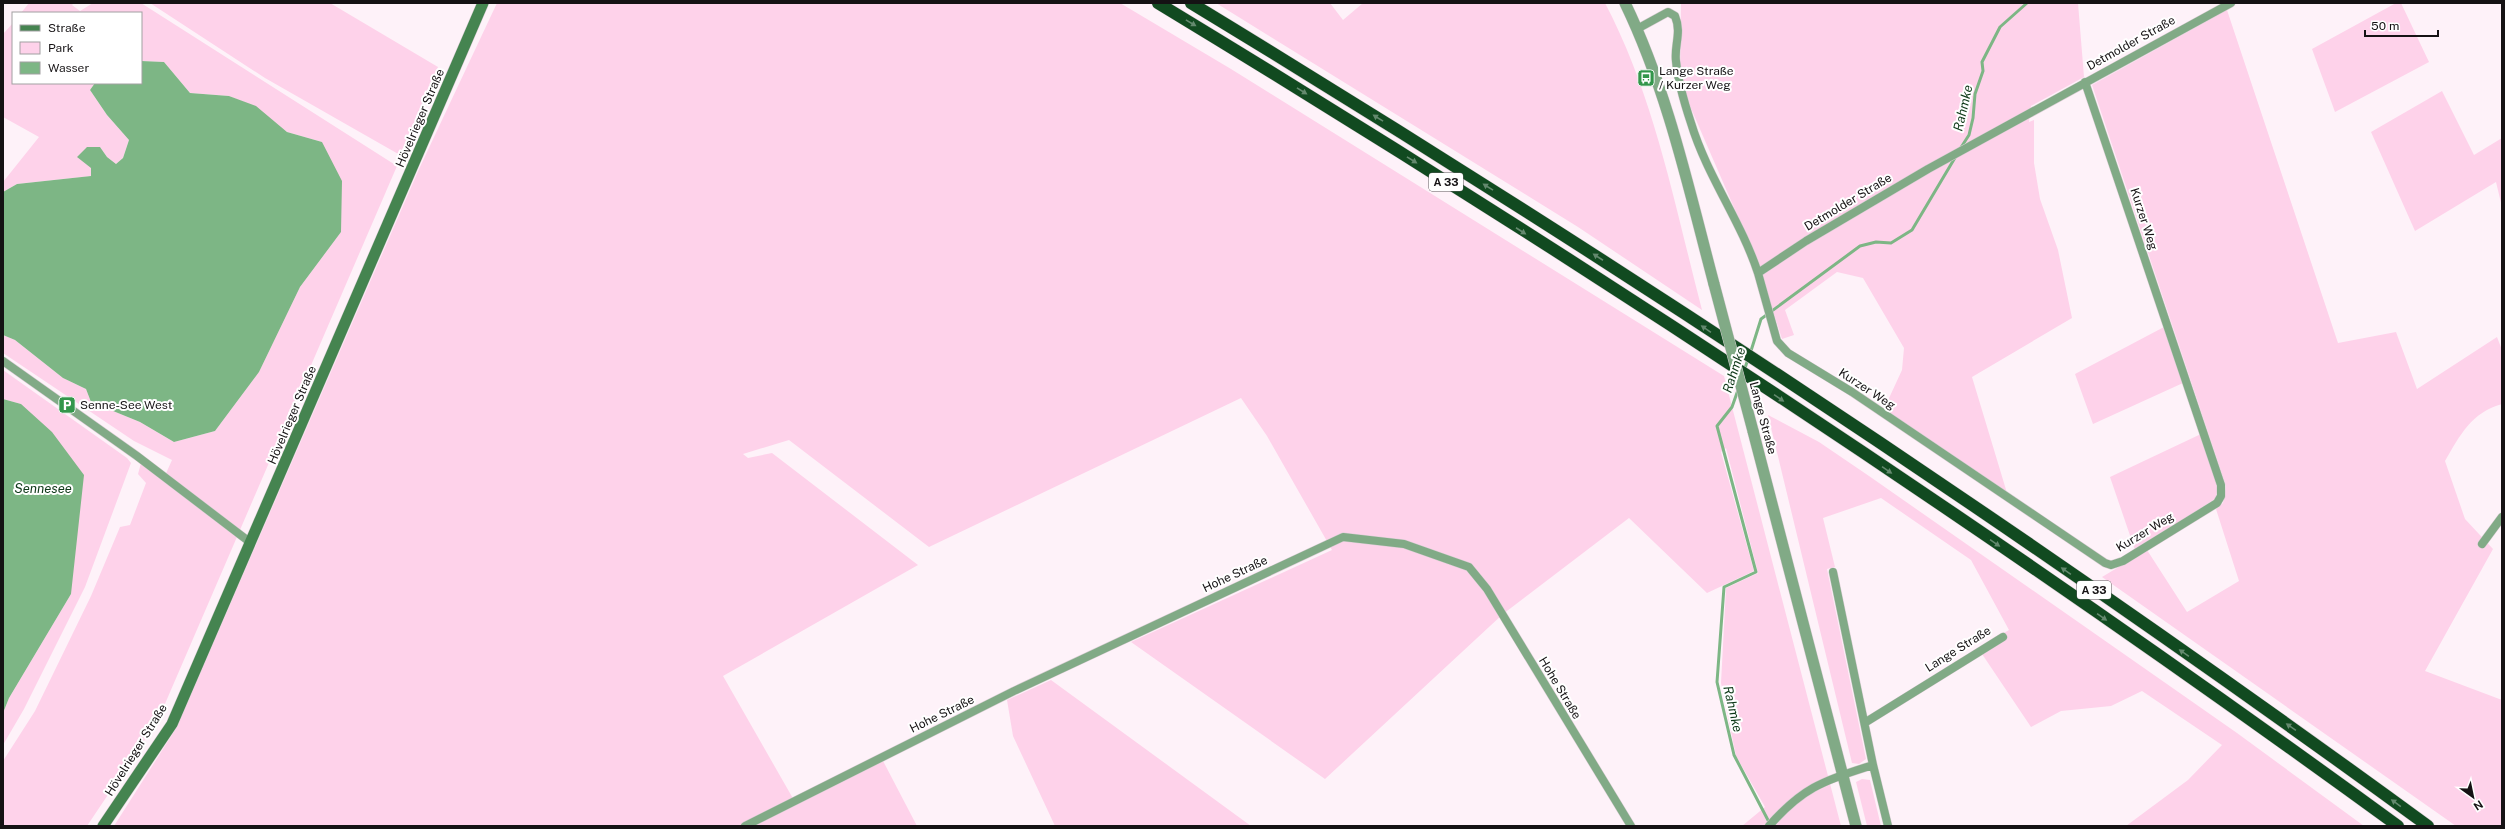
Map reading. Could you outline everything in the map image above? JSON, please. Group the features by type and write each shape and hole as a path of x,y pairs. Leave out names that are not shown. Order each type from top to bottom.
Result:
{"highway":[{"name":"A 33","path":"1158,3 1426,169 1747,376 2037,571 2398,826"},
{"name":"A 33","path":"1191,3 1562,233 1739,350 2047,558 2326,752 2428,826"}],"main road":[{"name":"Hövelrieger Straße","path":"103,826 172,724 252,543 483,3"}],"street":[{"name":"Lange Straße","path":"1625,3 1637,29 1667,110 1753,431 1841,775 1856,826"},
{"name":"Detmolder Straße","path":"1758,273 1806,242 1928,169 2231,3"},
{"path":"1637,29 1668,12 1675,16 1679,36 1675,58 1677,78 1691,125 1705,159 1758,273"},
{"name":"Kurzer Weg","path":"1758,273 1770,322 1777,341 1788,353 1852,392 2105,563 2111,565 2123,561 2217,503 2221,496 2221,485 2085,82"},
{"path":"3,361 137,456 252,543"},
{"path":"2482,544 2502,517"},
{"name":"Hohe Straße","path":"745,826 1014,691 1343,537 1404,544 1469,567 1487,590 1631,826"},
{"path":"1833,572 1866,722 1873,765 1888,826"},
{"name":"Lange Straße","path":"1866,722 2003,637"},
{"path":"1772,823 1800,794 1817,784 1873,765"}],"green space":[{"path":"29,3 74,3 72,5 80,11 93,3 141,3 397,166 158,720 87,826 3,826 3,761 35,711 91,596 120,527 130,525 146,483 138,474 141,463 163,480 172,460 134,441 3,353 3,335 15,340 63,378 86,389 91,402 140,422 174,442 215,431 259,372 300,287 341,232 322,142 287,132 256,107 229,96 190,93 164,62 142,61 142,12 22,12"},
{"path":"150,3 330,3 438,67 400,155 265,78"},
{"path":"497,3 1120,3 1231,69 1724,376 1841,826 1742,826 1765,807 1736,756 1721,683 1726,588 1758,573 1726,448 1721,452 1754,571 1707,593 1629,518 1503,614 1325,779 1131,642 1332,550 1267,436 1241,398 929,547 789,440 743,454 748,458 772,453 918,565 723,676 795,802 882,759 917,826 114,826 177,727 419,169"},
{"path":"1216,3 1330,3 1343,20 1363,3 1605,3 1622,39 1651,115 1673,193 1702,310 1578,227"},
{"path":"1681,3 2078,3 2084,77 2031,106 2029,122 2034,120 2034,163 2040,199 2058,250 2072,318 1972,377 2007,493 1884,409 1902,370 1904,348 1863,278 1837,272 1785,310 1794,335 1782,339 1755,256 1680,83"},
{"path":"2396,3 2401,3 2429,62 2335,112 2312,49"},
{"path":"2227,10 2338,343 2396,332 2417,389 2497,337 2502,350 2502,404 2483,413 2468,426 2456,442 2445,461 2465,519 2493,549 2425,671 2502,700 2502,826 2456,826 2102,577 2147,550 2187,612 2239,581 2216,509 2223,503 2226,486 2092,85"},
{"path":"12,24 12,84 94,84 90,90 107,115 129,140 123,158 116,164 107,157 100,147 91,168 91,176 17,184 3,192 3,182 39,137 3,117 3,34"},
{"path":"2442,91 2474,155 2502,138 2502,207 2496,182 2415,231 2371,132"},
{"path":"2164,327 2183,383 2093,424 2075,374"},
{"path":"3,370 127,458 131,463 85,587 24,709 3,745 3,713 9,698 71,594 21,404 3,399"},
{"path":"1768,415 1819,442 1869,476 2237,733 2364,826 2126,826 2188,780 2222,745 2142,691 2111,706 2061,711 2031,727 1978,648 2009,630 1971,560 1881,498 1823,518 1835,567 1827,569 1866,759 1859,764 1852,763"},
{"path":"2201,434 2210,458 2217,485 2215,499 2135,550 2110,477"},
{"path":"1051,680 1251,826 1055,826 1013,736 1007,700"},
{"path":"1862,779 1870,780 1881,826 1867,826 1856,782"}],"water":[{"path":"142,61 164,62 190,93 229,96 256,106 287,132 322,142 342,181 341,232 300,287 259,372 215,431 174,442 140,422 91,402 86,389 63,378 15,340 3,335 3,192 17,184 91,176 91,168 77,157 87,147 100,147 107,157 116,164 123,158 129,140 107,115 90,90 94,84 142,84"},
{"name":"Sennesee","path":"3,399 21,404 52,432 84,475 71,594 9,698 3,713"}],"waterway":[{"name":"Rahmke","path":"1960,149 1969,135 1973,118 1975,94 1983,71 1982,62 2000,27 2027,3"},
{"name":"Rahmke","path":"1750,354 1761,319 1860,246 1876,242 1891,243 1912,230 1956,156"},
{"name":"Rahmke","path":"1744,371 1748,359"},
{"name":"Rahmke","path":"1738,390 1732,407 1717,426 1756,572 1724,587 1717,682 1734,755 1770,824"}],"place":[{"name":"Lange Straße / Kurzer Weg","path":"1646,78"},
{"name":"Senne-See West","path":"67,405"}]}
